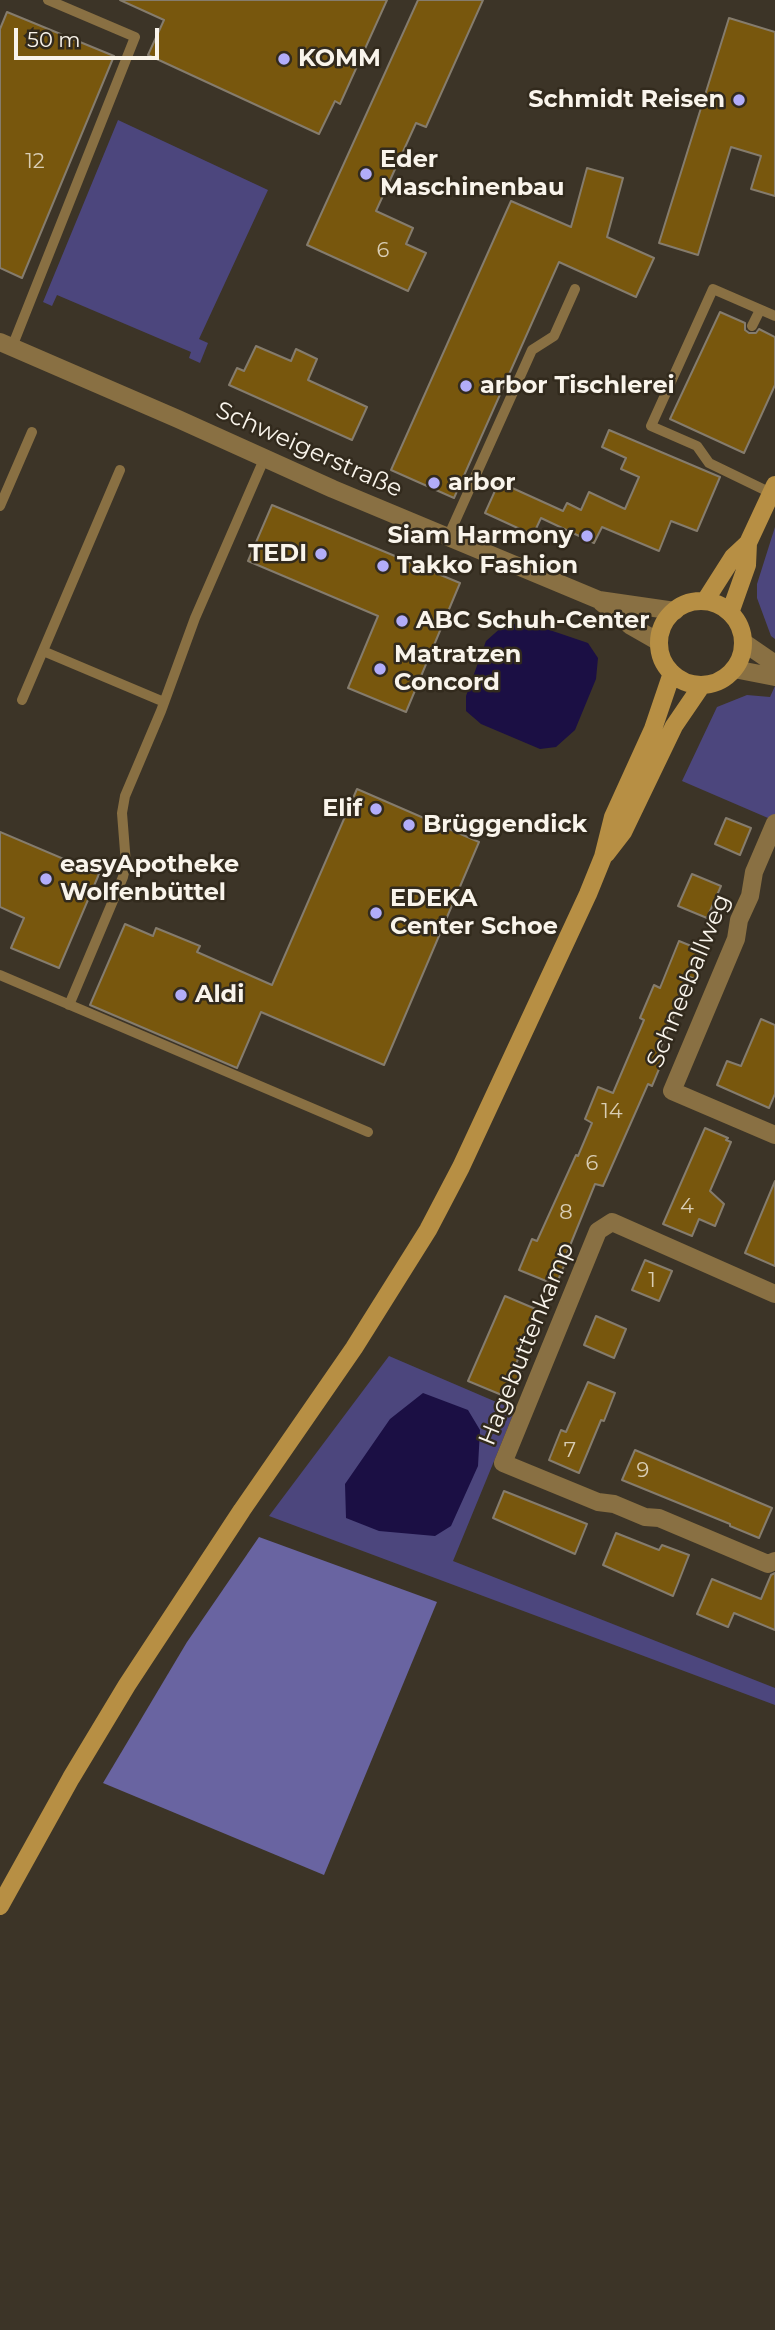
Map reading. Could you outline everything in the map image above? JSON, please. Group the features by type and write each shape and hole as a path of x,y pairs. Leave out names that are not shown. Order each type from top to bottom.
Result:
{"main road":[{"path":"705,601 733,557 748,543 773,489"},
{"path":"730,613 747,565 748,543"},
{"path":"705,601 730,613 739,626 743,642 742,652 734,669 720,680 702,685 686,682 672,673 662,659 659,642 663,625 675,611 689,603 705,601"},
{"path":"0,1906 71,1778 134,1673 234,1521 361,1337 428,1230 461,1167 560,958 603,857 613,817 653,729 672,673"},
{"path":"603,857 623,832 674,726 702,685"}],"street":[{"name":"Schweigerstraße","path":"6,345 599,600 675,611"},
{"name":"Schweigerstraße","path":"599,600 632,626 659,642"},
{"path":"743,642 775,664"},
{"path":"734,669 775,677"},
{"name":"Schneeballweg","path":"775,823 754,872 750,896 739,920 736,939 672,1091 775,1135"},
{"name":"Hagebuttenkamp","path":"775,1294 612,1222 598,1231 503,1463 598,1502 614,1504 645,1517 659,1518 768,1564 775,1561"}],"lane":[{"path":"6,345 32,299 135,37 48,0"},
{"path":"448,537 532,350 554,337 575,289"},
{"path":"773,489 709,463 696,446 651,426 713,289 775,316"},
{"path":"752,326 760,310"},
{"path":"0,506 32,432"},
{"path":"696,446 702,434"},
{"path":"69,1005 123,877 126,864 122,813 125,796 195,618 265,457"},
{"path":"22,700 120,470"},
{"path":"43,651 164,702"},
{"path":"0,975 368,1132"}],"shaded area":[{"path":"118,120 268,190 199,339 208,343 200,363 189,358 191,352 57,295 52,306 43,302"},
{"path":"775,527 775,639 771,636 757,598 757,584"},
{"path":"526,622 588,643 598,658 596,679 575,730 556,747 540,749 481,724 466,711 466,696 486,641 503,626"},
{"path":"775,686 775,821 682,781 717,707 747,695 770,697"},
{"path":"389,1356 515,1410 453,1561 775,1688 775,1705 269,1516"},
{"path":"423,1393 468,1410 480,1430 478,1466 451,1526 435,1536 379,1531 346,1518 345,1484 390,1419"},
{"path":"259,1537 437,1602 324,1875 103,1783 187,1642"}],"building":[{"path":"120,0 387,0 340,104 335,101 319,134 148,55 164,20"},
{"path":"418,0 483,0 426,127 416,123 376,211 413,228 406,244 426,253 408,291 307,245"},
{"path":"7,12 114,56 22,278 0,268 0,29"},
{"name":"Schmidt Reisen","path":"729,18 775,32 775,196 751,189 761,156 731,147 698,255 659,243"},
{"path":"587,168 623,178 607,237 654,258 636,297 559,262 454,498 391,470 511,201 571,227"},
{"path":"720,312 745,323 745,330 749,333 756,333 759,329 775,337 775,385 744,453 670,419"},
{"path":"256,346 291,361 296,349 317,359 308,380 367,407 352,440 229,385 237,368 244,371"},
{"path":"609,430 720,477 697,531 671,521 659,551 602,527 594,543 541,518 533,535 485,513 499,482 563,511 567,503 581,510 589,492 625,509 639,477 621,469 626,458 602,447"},
{"path":"272,505 460,583 406,712 348,688 378,616 248,561"},
{"name":"EDEKA Center Schoe","path":"357,789 479,842 384,1065 261,1012 237,1068 90,1005 125,924 153,936 156,928 200,946 197,952 272,985"},
{"path":"726,818 751,828 740,855 715,844"},
{"path":"0,832 99,874 59,968 11,948 24,918 0,907"},
{"path":"692,874 721,886 707,918 678,906"},
{"path":"679,941 706,952 695,979 690,977 658,1054 664,1057 652,1086 648,1084 603,1186 595,1184 556,1285 519,1270 532,1239 537,1241 576,1155 578,1156 592,1123 585,1119 598,1087 613,1093 644,1020 640,1018 654,985 660,988"},
{"path":"761,1019 775,1025 775,1094 769,1108 717,1085 727,1061 741,1066"},
{"path":"705,1128 731,1142 710,1191 724,1204 715,1226 699,1219 692,1236 663,1224"},
{"path":"775,1181 775,1266 745,1253"},
{"path":"645,1260 672,1271 659,1301 632,1290"},
{"path":"505,1296 538,1310 516,1364 523,1367 509,1398 468,1381"},
{"path":"596,1316 626,1329 614,1358 584,1345"},
{"path":"588,1382 615,1393 579,1473 549,1460 561,1430 566,1432"},
{"path":"635,1450 772,1508 759,1538 622,1480"},
{"path":"504,1491 587,1524 575,1554 493,1518"},
{"path":"616,1533 659,1550 662,1545 689,1555 673,1596 603,1565"},
{"path":"775,1573 775,1630 734,1613 728,1627 697,1614 712,1579 761,1599 771,1575"}],"place":[{"name":"KOMM","path":"284,59"},
{"name":"Schmidt Reisen","path":"739,100"},
{"name":"Eder Maschinenbau","path":"366,174"},
{"name":"arbor Tischlerei","path":"466,386"},
{"name":"arbor","path":"434,483"},
{"name":"Siam Harmony","path":"587,536"},
{"name":"TEDI","path":"321,554"},
{"name":"Takko Fashion","path":"383,566"},
{"name":"ABC Schuh-Center","path":"402,621"},
{"name":"Matratzen Concord","path":"380,669"},
{"name":"Elif","path":"376,809"},
{"name":"Brüggendick","path":"409,825"},
{"name":"easyApotheke Wolfenbüttel","path":"46,879"},
{"name":"EDEKA Center Schoe","path":"376,913"},
{"name":"Aldi","path":"181,995"}]}
